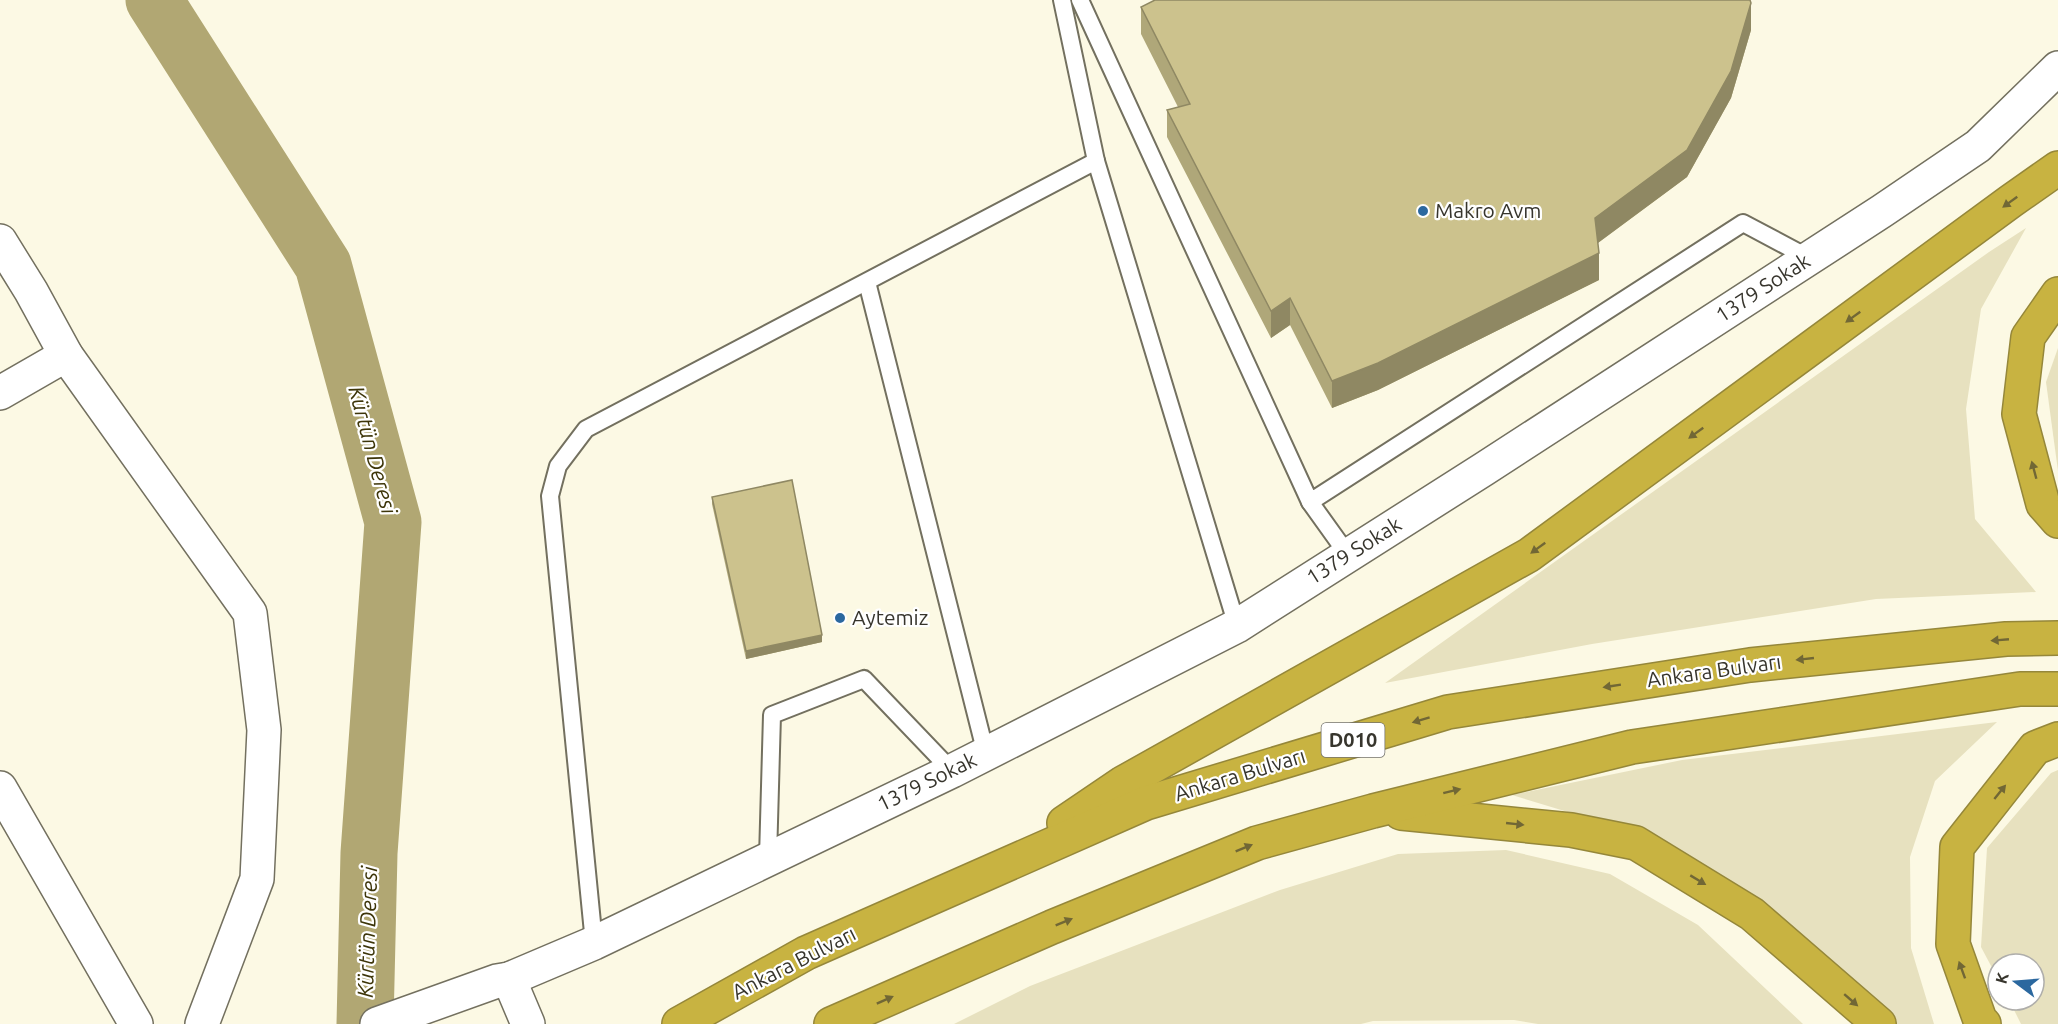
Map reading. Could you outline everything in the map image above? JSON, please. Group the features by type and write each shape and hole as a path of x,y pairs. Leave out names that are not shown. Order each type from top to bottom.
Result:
{"highway":[{"path":"999,869 1124,783 1529,555 2058,168"},
{"path":"2058,294 2028,337 2019,414 2043,504 2058,521"},
{"name":"Ankara Bulvarı","path":"687,1019 806,954 1146,803 1448,712 1750,664 2006,639 2058,638"},
{"path":"831,1024 1052,927 1257,843 1373,811 1632,747 2020,689 2058,689"},
{"path":"1984,1024 1980,1020 1953,944 1957,847 2035,748 2058,739"},
{"path":"1373,811 1570,830 1636,843 1752,914 1879,1024"}],"street":[{"name":"1379 Sokak","path":"377,1024 503,980 594,943 952,771 1237,626 1882,211 1978,146 2058,68"},
{"path":"0,241 66,355 250,613 264,730 257,879 202,1024"},
{"path":"0,393 66,355"},
{"path":"0,788 136,1024"},
{"path":"503,980 528,1024"}],"lane":[{"path":"1062,0 1096,161 1237,626"},
{"path":"1080,0 1310,502 1348,555"},
{"path":"594,943 550,496 558,466 586,429 1096,161"},
{"path":"1310,502 1743,223 1809,258"},
{"path":"867,282 986,754"},
{"path":"768,858 772,715 864,679 952,771"}],"shaded area":[{"path":"2026,228 1981,309 1966,409 1975,519 2036,592 1876,599 1592,644 1385,683 1989,252"},
{"path":"2058,348 2058,471 2046,382"},
{"path":"1997,722 1935,781 1910,857 1911,948 1934,1024 1892,1024 1624,829 1512,795 1682,760"},
{"path":"2058,770 2058,1024 2021,1024 2015,1012 2046,1012 2046,952 1986,952 1986,956 1981,947 1987,848 2051,773"},
{"path":"1506,850 1610,874 1698,925 1803,1024 1538,1024 1514,1020 1373,1021 1361,1024 954,1024 1030,986 1280,890 1398,854"}],"building":[{"name":"Makro Avm","path":"1155,0 1750,0 1751,3 1731,71 1687,150 1595,218 1599,253 1378,363 1332,381 1290,298 1271,311 1167,110 1190,104 1141,7"},
{"path":"792,480 822,635 746,651 712,497"}],"waterway":[{"name":"Kürtün Deresi","path":"154,0 323,265 393,522 369,853 365,1024"}],"place":[{"name":"Makro Avm","path":"1423,211"},
{"name":"Aytemiz","path":"840,618"}]}
